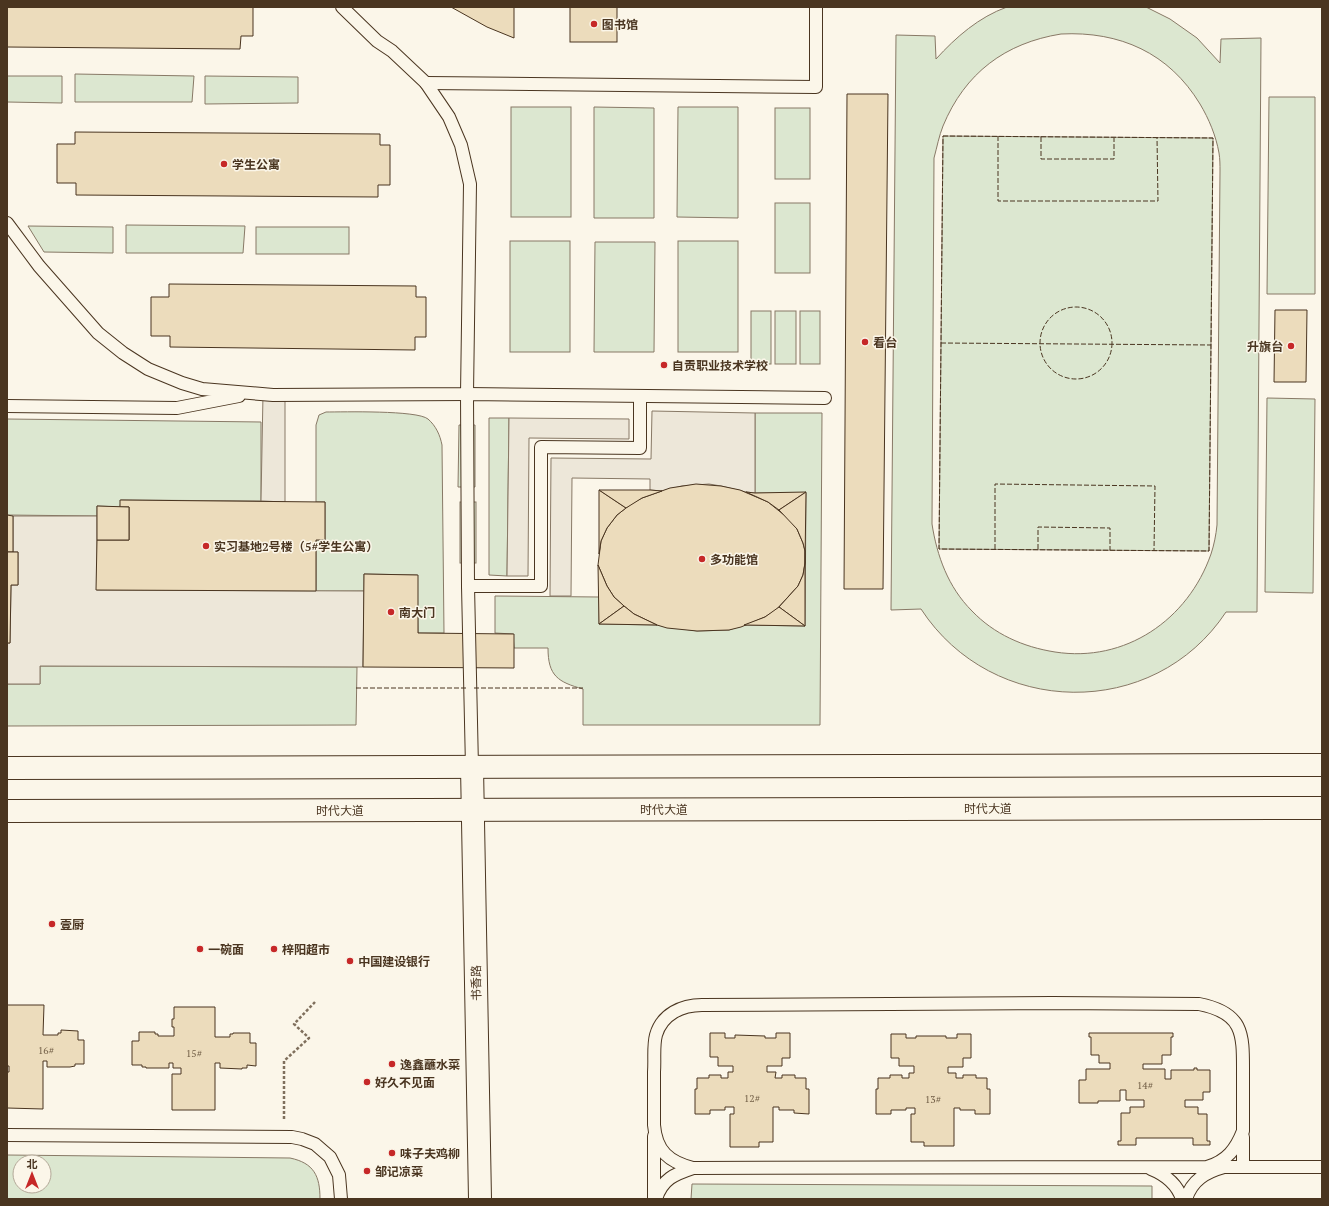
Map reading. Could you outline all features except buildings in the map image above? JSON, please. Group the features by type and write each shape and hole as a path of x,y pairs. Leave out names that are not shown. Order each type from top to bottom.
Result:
{"main road":[{"path":"7,768 1322,765"},
{"name":"书香路","path":"472,767 480,1199"},
{"name":"时代大道","path":"7,811 1322,808"}],"lane":[{"path":"342,7 426,83 449,117 461,145 470,184 467,394 468,586 472,767"},
{"path":"426,83 816,86 816,7"},
{"path":"7,223 39,266 98,332 123,353 148,369 182,383 202,389 299,396 467,394 825,398"},
{"path":"7,406 177,408 250,393"},
{"path":"468,586 541,586 541,447 640,448 640,396"},
{"path":"655,1199 654,1125 656,1034 665,1018 681,1008 691,1005 1052,1003 1199,1004 1213,1006 1231,1018 1238,1027 1243,1043 1243,1167"},
{"path":"654,1125 658,1144 671,1160 683,1166 693,1168 1322,1167"},
{"path":"1207,1167 1226,1158 1234,1151 1240,1140 1242,1132"},
{"path":"7,1135 284,1137 302,1139 315,1144 330,1157 339,1175 341,1199"},
{"path":"1138,1167 1152,1169 1168,1178 1179,1191 1182,1199"},
{"path":"1186,1199 1194,1184 1198,1180 1211,1171 1224,1167"},
{"path":"655,1199 666,1181 678,1173 693,1168"}],"path":[{"path":"284,1137 284,1060 309,1038 294,1024 315,1002"}],"green space":[{"path":"1007,7 1146,7 1170,19 1197,38 1220,63 1221,39 1261,38 1257,612 1226,612 1195,648 1158,673 1117,688 1073,692 1030,687 988,671 952,645 921,609 891,610 896,35 935,36 936,59 968,28 997,11","holes":["1061,34 1103,36 1123,41 1141,49 1174,71 1188,86 1200,104 1209,122 1218,147 1220,171 1217,525 1212,551 1201,578 1187,599 1170,617 1151,632 1129,643 1106,651 1081,654 1043,650 1020,643 999,633 981,619 964,602 950,581 937,548 932,524 934,158 940,134 952,107 963,91 975,76 989,64 1005,53 1041,38"]},
{"path":"75,74 194,76 192,102 75,102"},
{"path":"7,76 62,76 62,103 7,102"},
{"path":"205,76 298,77 298,103 205,104"},
{"path":"1269,97 1315,97 1315,294 1267,294"},
{"path":"511,107 571,107 571,217 511,217"},
{"path":"594,107 654,108 654,218 594,218"},
{"path":"678,107 738,107 738,218 677,217"},
{"path":"775,108 810,108 810,179 775,179"},
{"path":"943,136 1213,138 1209,551 939,549"},
{"path":"775,203 810,203 810,273 775,273"},
{"path":"126,225 245,226 243,253 126,253"},
{"path":"28,226 113,227 113,253 44,252"},
{"path":"256,227 349,227 349,254 256,254"},
{"path":"510,241 570,241 570,352 510,352"},
{"path":"678,241 738,241 738,352 678,352"},
{"path":"595,242 655,242 654,352 594,352"},
{"path":"751,311 771,311 771,364 751,364"},
{"path":"775,311 796,311 796,364 775,364"},
{"path":"800,311 820,311 820,364 800,364"},
{"path":"1267,398 1315,399 1313,593 1265,592"},
{"path":"326,412 379,412 410,414 428,419 437,431 442,445 444,633 418,633 417,575 364,574 364,591 316,591 316,540 325,540 325,502 316,502 316,425 319,415"},
{"path":"755,413 822,413 820,725 583,725 583,689 567,684 556,676 552,671 548,658 548,648 514,648 513,634 495,633 495,596 599,597 599,624 657,625 697,631 729,630 744,625 805,626 806,493 755,493"},
{"path":"489,418 509,418 507,576 489,575"},
{"path":"7,419 261,422 261,501 121,500 120,507 97,506 97,516 7,515"},
{"path":"459,425 475,425 475,487 458,487"},
{"path":"460,502 476,502 476,563 460,563"},
{"path":"40,666 357,667 356,725 7,726 7,684 40,684"},
{"path":"7,1155 12,1155 12,1194 52,1194 52,1155 290,1158 305,1163 314,1172 319,1184 320,1199 7,1199"},
{"path":"692,1184 1152,1186 1152,1199 691,1199"}],"shaded area":[{"path":"263,394 285,395 285,502 261,501"},
{"path":"652,411 755,413 755,493 709,484 682,486 662,491 650,490 650,479 572,478 571,596 550,596 551,458 651,459"},
{"path":"509,418 629,419 629,439 529,438 528,576 507,576"},
{"path":"13,516 97,516 97,590 364,591 363,667 40,666 40,684 7,684 7,643 10,643 11,585 18,585 18,552 13,552"}],"fence":[{"path":"943,136 1213,138 1209,551 939,549 943,136"},
{"path":"998,136 998,201 1158,201 1157,138"},
{"path":"1041,137 1041,159 1114,159 1114,138"},
{"path":"1076,307 1096,313 1106,323 1112,343 1106,363 1096,373 1076,379 1056,373 1046,363 1040,343 1046,323 1056,313 1076,307"},
{"path":"941,343 1211,345"},
{"path":"995,549 995,484 1155,486 1154,550"},
{"path":"1038,549 1038,527 1110,528 1110,550"},
{"path":"356,688 468,688"},
{"path":"474,688 583,688"}],"place":[{"name":"图书馆","path":"594,24"},
{"name":"学生公寓","path":"224,164"},
{"name":"看台","path":"865,342"},
{"name":"升旗台","path":"1291,346"},
{"name":"自贡职业技术学校","path":"664,365"},
{"name":"实习基地2号楼（5#学生公寓）","path":"206,546"},
{"name":"多功能馆","path":"702,559"},
{"name":"南大门","path":"391,612"},
{"name":"壹厨","path":"52,924"},
{"name":"一碗面","path":"200,949"},
{"name":"梓阳超市","path":"274,949"},
{"name":"中国建设银行","path":"350,961"},
{"name":"逸鑫蘸水菜","path":"392,1064"},
{"name":"好久不见面","path":"367,1082"},
{"name":"味子夫鸡柳","path":"392,1153"},
{"name":"邹记凉菜","path":"367,1171"}]}
